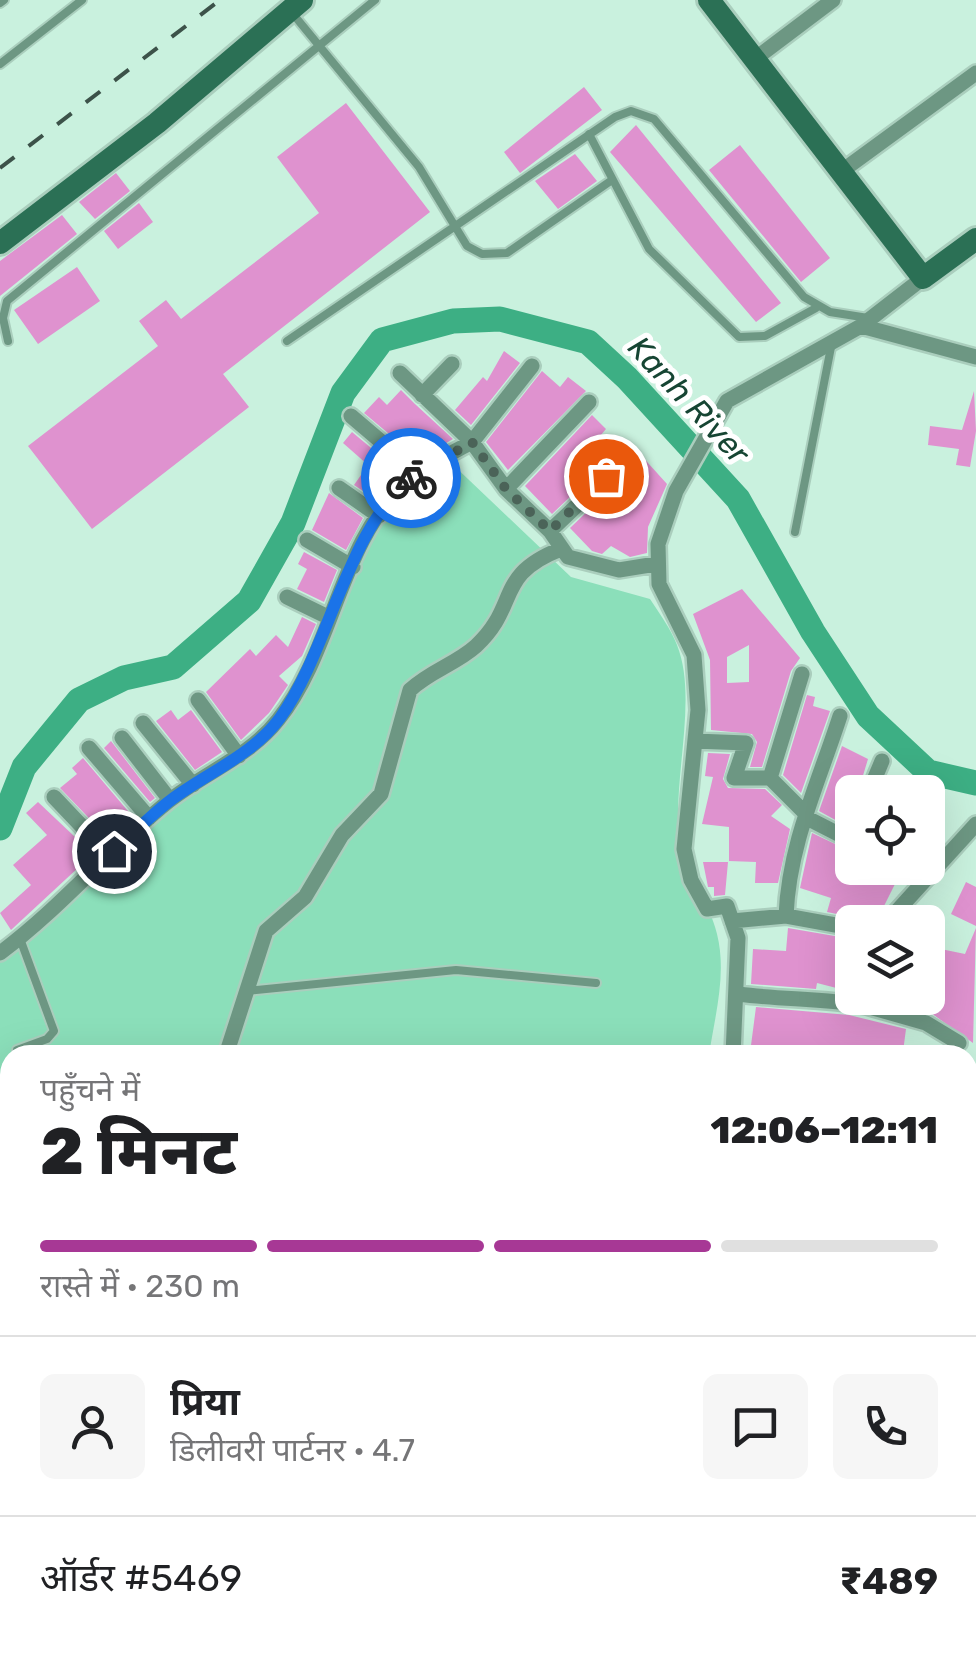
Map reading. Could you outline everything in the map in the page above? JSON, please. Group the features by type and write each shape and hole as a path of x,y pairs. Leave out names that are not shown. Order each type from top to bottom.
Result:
{"street":[{"path":"709,0 923,278"},
{"path":"755,59 833,0"},
{"path":"0,243 157,123 296,5"},
{"path":"842,171 976,73"},
{"path":"734,1045 739,994 738,938 727,906 707,908 684,848 694,741 694,655 659,584 658,544 676,490 727,401 866,322 976,239"},
{"path":"866,322 976,356"},
{"path":"422,395 452,364"},
{"path":"0,953 170,800 239,756 276,723 292,700 379,516 418,473 472,442 532,366"},
{"path":"400,374 472,442 506,489 550,531 568,557 619,570 656,564"},
{"path":"506,489 589,402"},
{"path":"352,416 418,473"},
{"path":"550,531 628,458"},
{"path":"338,488 379,516"},
{"path":"307,540 353,567"},
{"path":"229,1045 266,931 305,897 342,835 381,794 410,690 472,650 501,613 520,570 561,549"},
{"path":"287,597 330,618"},
{"path":"770,778 802,674"},
{"path":"198,700 239,756"},
{"path":"786,916 788,870 840,716"},
{"path":"144,723 193,785"},
{"path":"122,738 170,800"},
{"path":"694,741 746,743 734,778 770,778 806,816 835,830"},
{"path":"89,748 149,818"},
{"path":"876,775 882,761"},
{"path":"54,797 109,855"},
{"path":"945,859 976,824"},
{"path":"903,905 922,885"},
{"path":"732,922 786,916 835,925"},
{"path":"739,994 781,1000 835,999"},
{"path":"904,1015 959,1043"}],"lane":[{"path":"0,64 82,0"},
{"path":"8,341 3,318 7,301 375,0"},
{"path":"296,5 317,45 419,167 467,246 482,254 507,252 612,180"},
{"path":"288,341 589,134 631,111 654,119 816,308 866,322"},
{"path":"589,134 649,250 739,337 765,336 816,308"},
{"path":"795,532 832,342"},
{"path":"20,936 54,1031 47,1039 31,1045"},
{"path":"247,992 456,970 596,982"}],"green space":[{"path":"448,460 571,577 650,599 665,621 683,666 685,689 678,812 681,848 713,921 720,949 719,994 711,1045 0,1045 0,950 91,869 260,738 289,692 393,487"}],"building":[{"path":"584,87 602,110 520,173 504,152"},
{"path":"346,103 430,212 223,374 249,407 92,529 28,446 158,346 139,321 166,300 181,319 319,213 277,157"},
{"path":"636,125 781,303 756,322 610,152"},
{"path":"740,145 830,258 801,282 709,170"},
{"path":"575,154 597,181 558,209 535,181"},
{"path":"116,173 130,191 95,219 79,202"},
{"path":"139,203 153,222 118,249 104,231"},
{"path":"62,215 77,234 0,296 0,261"},
{"path":"77,267 100,301 38,344 14,310"},
{"path":"504,351 520,363 471,425 455,410 483,377 487,381"},
{"path":"542,371 560,387 568,377 586,391 508,470 486,442"},
{"path":"401,390 453,439 419,459 364,413 379,397 387,405"},
{"path":"974,391 976,431 970,467 956,465 959,449 928,445 930,426 962,430"},
{"path":"592,415 606,429 600,436 614,455 552,514 525,486"},
{"path":"352,432 400,472 375,499 354,485 368,465 343,443"},
{"path":"639,453 667,484 648,527 647,553 630,557 611,546 602,554 592,551 570,528 636,465"},
{"path":"329,493 363,518 346,550 312,530"},
{"path":"304,552 337,570 324,602 297,589 307,569 298,564"},
{"path":"742,589 800,658 791,671 762,767 750,767 757,742 752,734 711,730 710,660 693,614","holes":["749,645 749,682 727,683 727,657"]},
{"path":"302,617 316,624 302,656 279,676 288,685 269,713 241,740 206,692 250,649 256,656 276,635 288,647"},
{"path":"807,695 815,697 813,706 830,711 801,793 783,775"},
{"path":"171,710 178,720 191,710 222,752 195,770 156,721"},
{"path":"111,741 155,798 150,802 104,748"},
{"path":"842,746 868,759 863,775 835,775 835,820 819,811"},
{"path":"708,753 730,754 723,779 728,788 765,789 782,805 771,816 790,829 778,883 755,883 756,862 729,861 729,827 702,824 713,777 705,776"},
{"path":"83,758 133,817 109,839 60,788 77,774 72,768"},
{"path":"38,802 93,854 11,930 0,913 31,885 13,865 47,835 26,813"},
{"path":"812,833 835,844 835,885 894,885 884,905 835,905 835,914 827,912 831,898 800,888"},
{"path":"703,862 728,862 725,895 714,896 714,887 708,887"},
{"path":"966,882 976,887 976,926 951,914"},
{"path":"788,928 835,936 835,988 817,983 816,989 751,984 753,949 786,951"},
{"path":"976,928 973,1043 934,1015 945,1015 945,950 965,954"},
{"path":"756,1007 849,1015 906,1029 904,1045 751,1045"}],"waterway":[{"name":"Kanh River","path":"0,828 24,767 79,700 124,678 173,667 249,601 293,523 343,393 382,340 453,321 500,319 588,342 627,378 738,499 813,632 868,716 928,772 976,783"}],"railway":[{"path":"0,168 220,0"}],"way so far":[{"path":"411,478 472,442 506,489 550,531 606,476"}],"route":[{"path":"114,851 170,800 244,753 276,723 298,689 372,528 411,478"}]}
